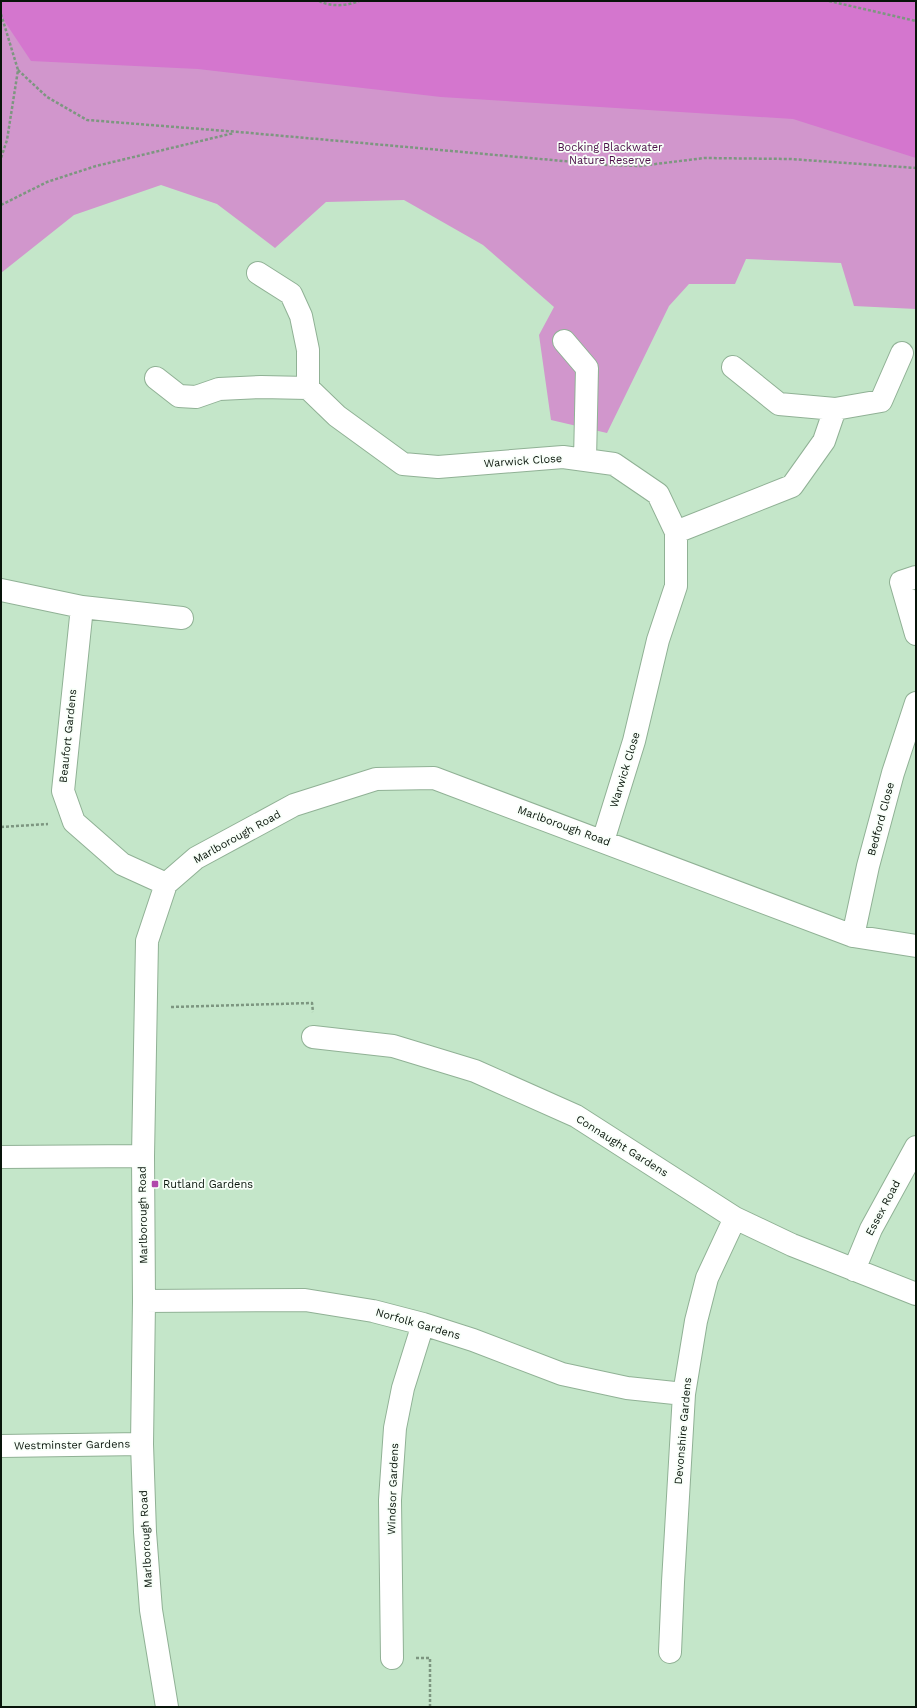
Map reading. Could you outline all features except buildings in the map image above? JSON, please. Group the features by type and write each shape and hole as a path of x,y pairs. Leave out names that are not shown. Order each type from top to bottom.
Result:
{"street":[{"path":"156,378 179,396 196,397 219,389 261,387 308,388 308,350 301,316 290,294 258,273"},
{"path":"564,341 587,368 585,460"},
{"path":"733,367 779,404 835,409 880,400 902,353"},
{"name":"Warwick Close","path":"308,388 337,416 403,464 438,467 562,457 614,464 658,494 676,532 676,586 658,640 634,741 603,841"},
{"path":"676,532 792,486 824,441 835,409"},
{"path":"916,577 901,582 916,634"},
{"path":"1,590 82,607 182,618"},
{"name":"Beaufort Gardens","path":"82,607 63,792 74,822 122,864 166,884"},
{"name":"Bedford Close","path":"853,936 868,866 893,773 916,703"},
{"name":"Marlborough Road","path":"167,1707 151,1610 145,1532 142,1444 144,1301 143,1156 147,941 166,884 196,858 294,805 376,779 434,778 853,936 916,946"},
{"name":"Connaught Gardens","path":"313,1037 393,1046 475,1071 576,1116 735,1218 792,1245 916,1294"},
{"name":"Essex Road","path":"854,1270 871,1230 916,1147"},
{"path":"1,1157 143,1156"},
{"name":"Devonshire Gardens","path":"670,1652 684,1394 696,1321 707,1278 735,1218"},
{"name":"Norfolk Gardens","path":"144,1301 305,1300 372,1311 423,1324 473,1340 562,1374 627,1388 684,1394"},
{"name":"Windsor Gardens","path":"392,1658 390,1500 395,1428 403,1388 423,1324"},
{"name":"Westminster Gardens","path":"1,1446 142,1444"}],"path":[{"path":"319,1 324,4 348,6 359,1"},
{"path":"829,1 916,21"},
{"path":"1,14 18,70 8,140 1,158"},
{"path":"18,70 47,97 87,120 608,165 640,166 704,158 791,159 916,168"},
{"path":"1,205 47,182 96,166 239,132"},
{"path":"1,827 74,822"},
{"path":"145,1008 312,1003 313,1037"},
{"path":"392,1658 430,1658 430,1707"}],"green space":[{"name":"Bocking Blackwater Nature Reserve","path":"1,1 916,1 916,309 854,306 841,263 746,259 735,284 689,284 669,306 607,433 551,420 539,335 554,307 483,245 404,200 326,202 275,248 217,204 161,185 74,215 1,273"}],"shaded area":[{"path":"1,1 916,1 916,158 793,119 441,97 198,69 31,61 1,16"}],"place":[{"name":"Rutland Gardens","path":"155,1184"}]}
